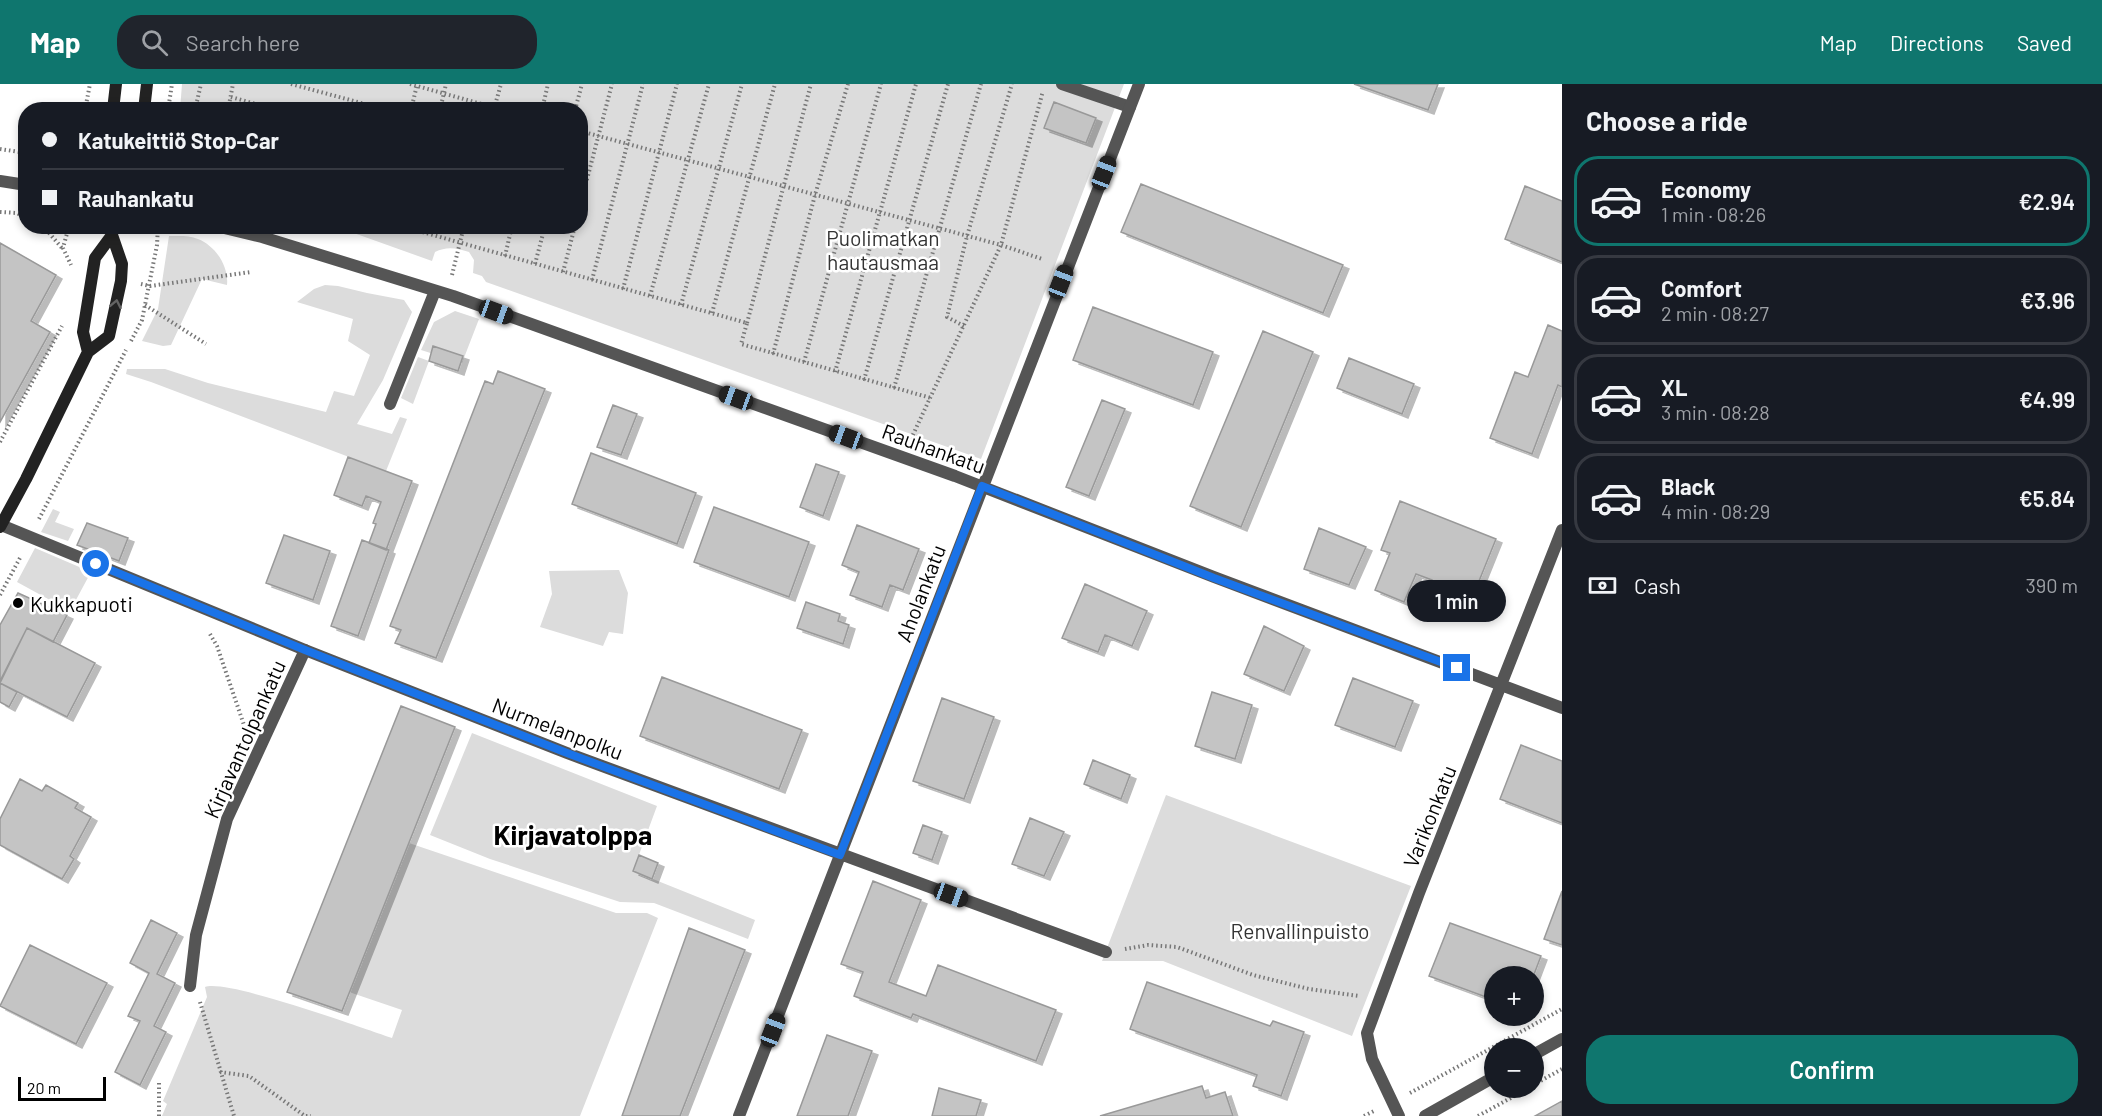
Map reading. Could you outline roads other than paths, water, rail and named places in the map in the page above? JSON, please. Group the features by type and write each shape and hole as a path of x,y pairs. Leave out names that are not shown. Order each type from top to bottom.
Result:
{"main road":[{"path":"114,102 116,84"},
{"path":"145,102 147,84"},
{"path":"88,352 83,332 95,258 111,234"},
{"path":"1,526 88,352 109,336 122,264 114,234"}],"street":[{"path":"1062,84 1130,107"},
{"name":"Aholankatu","path":"739,1116 1138,84"},
{"path":"0,181 18,184"},
{"name":"Rauhankatu","path":"249,234 435,291 982,486 1214,578 1562,708"},
{"path":"390,404 435,291"},
{"name":"Nurmelanpolku","path":"1,526 305,650 567,753 1106,952"},
{"name":"Varikonkatu","path":"1399,1116 1372,1059 1367,1033 1562,530"},
{"name":"Kirjavantolpankatu","path":"190,986 196,935 227,819 305,650"},
{"path":"1544,1049 1562,1039"},
{"path":"1425,1116 1484,1083"}],"place":[{"name":"Kukkapuoti","path":"18,603"}],"district":[{"name":"Kirjavatolppa","path":"573,834"}],"park label":[{"name":"Puolimatkan hautausmaa","path":"883,249"},
{"name":"Renvallinpuisto","path":"1300,930"}]}
